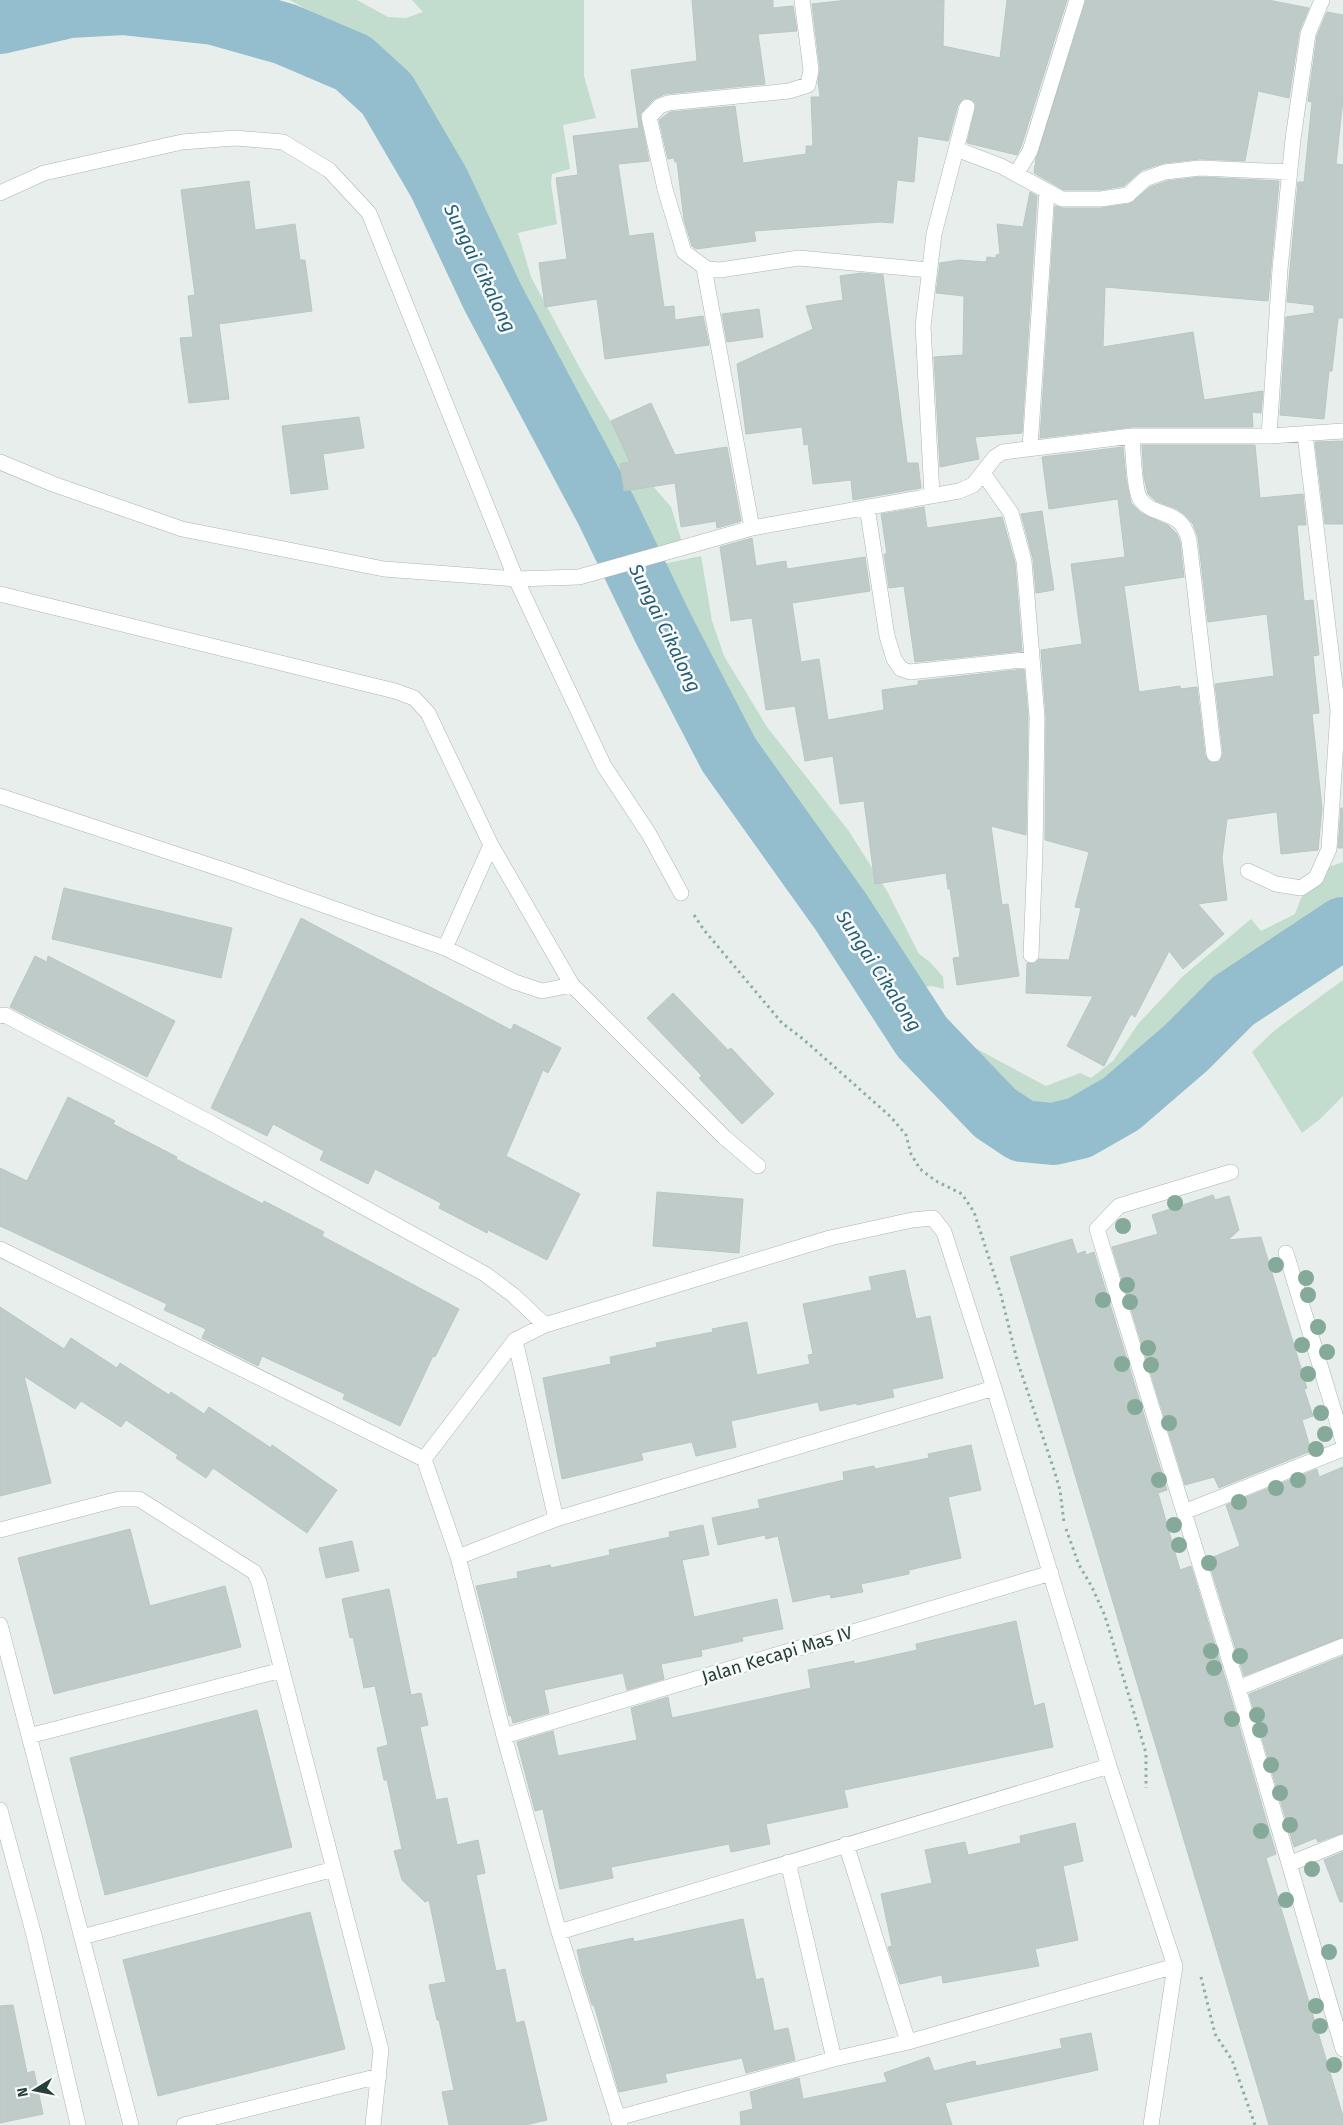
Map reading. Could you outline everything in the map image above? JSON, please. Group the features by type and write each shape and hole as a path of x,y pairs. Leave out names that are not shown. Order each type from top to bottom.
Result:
{"street":[{"path":"802,0 810,70 808,85 790,91 668,103 660,106 649,117 665,189 684,252 704,268 720,270 799,258 929,270"},
{"path":"1016,174 1030,151 1077,0"},
{"path":"1268,436 1280,269 1290,172 1308,34 1322,0"},
{"path":"932,495 923,326 934,234 967,107"},
{"path":"0,193 44,172 182,142 234,138 283,142 329,170 369,213 516,579 604,766 649,834 681,893"},
{"path":"956,149 1001,166 1062,199 1101,199 1128,195 1146,179 1165,172 1200,168 1290,172"},
{"path":"1030,448 1047,191"},
{"path":"704,268 752,528"},
{"path":"0,462 53,484 182,529 384,569 516,579 579,577 752,528 959,491 972,485 995,457 1003,452 1132,436 1268,436 1343,431"},
{"path":"1248,871 1276,884 1301,888 1316,878 1329,849 1338,711 1305,434"},
{"path":"1132,436 1139,497 1146,505 1172,516 1186,527 1214,754"},
{"path":"983,473 1011,513 1022,553 1037,716 1031,955"},
{"path":"868,507 887,636 894,659 901,669 910,672 1032,658"},
{"path":"0,594 395,691 414,698 428,713 491,845 572,985 724,1137 758,1166"},
{"path":"0,796 236,874 445,948 515,982 542,991 572,985"},
{"path":"445,948 491,845"},
{"path":"0,1016 4,1015 209,1122 485,1274 513,1295 545,1325"},
{"path":"1231,1172 1119,1206 1097,1229 1238,1688 1342,2044"},
{"path":"424,1459 516,1340 545,1325 830,1238 912,1220 933,1218 944,1232 1110,1766 1175,1966 1151,2125"},
{"path":"0,1249 424,1459 458,1556 504,1736 559,1932 619,2122 834,2059 908,2042 1175,1966"},
{"path":"1286,1253 1343,1441"},
{"path":"516,1340 556,1519"},
{"path":"458,1556 556,1519 994,1388"},
{"path":"1184,1512 1343,1449"},
{"path":"0,1530 119,1499 139,1499 254,1572 259,1582 381,2050 373,2125"},
{"name":"Jalan Kecapi Mas IV","path":"504,1736 1051,1573"},
{"path":"0,1625 131,2125"},
{"path":"1238,1688 1343,1646"},
{"path":"29,1736 282,1670"},
{"path":"559,1932 1110,1766"},
{"path":"0,1810 34,1935 78,2125"},
{"path":"1289,1864 1343,1842"},
{"path":"846,1844 908,2042"},
{"path":"788,1862 834,2059"},
{"path":"82,1937 334,1869"},
{"path":"184,2125 379,2076"}],"green space":[{"path":"290,0 357,0 388,17 406,18 423,12 412,0 584,0 584,76 596,118 563,125 570,169 552,174 551,183 557,224 518,233 531,277 582,372 640,471 671,507 682,542 644,554 615,491 567,399 557,370 542,339 516,310 483,238 435,156 411,94 397,78 350,46 311,12"},
{"path":"701,556 712,621 724,656 767,727 848,830 887,891 919,954 930,962 943,977 944,989 932,986 915,988 858,901 746,744 688,637 644,568"},
{"path":"1343,862 1343,900 1219,984 1172,1033 1120,1077 1108,1087 1072,1108 1051,1113 1029,1111 1009,1097 949,1034 1046,1086 1080,1073 1091,1078 1113,1061 1138,1024 1182,977 1251,919 1261,931 1295,914 1301,898 1326,868"},
{"path":"1343,980 1343,1096 1319,1120 1302,1133 1252,1052 1275,1030"}],"building":[{"path":"692,0 773,0 773,8 793,6 797,31 758,34 765,84 665,94 654,99 640,114 649,161 618,164 629,236 653,233 664,307 674,306 675,320 703,316 709,345 605,359 597,299 545,307 539,263 567,259 556,178 578,175 573,136 639,128 631,70 697,61"},
{"path":"848,0 944,0 943,46 1000,58 1007,0 1067,0 1017,155 967,143 976,105 973,100 964,98 958,105 948,141 918,136 914,182 897,180 893,223 881,222 754,231 756,241 696,249 692,246 684,220 677,162 675,162 674,158 668,159 659,120 670,112 735,106 743,163 806,154 806,146 813,146 811,97 820,97 818,81 820,69 812,4"},
{"path":"1086,0 1268,0 1309,8 1299,32 1289,98 1258,91 1245,161 1200,159 1164,163 1142,170 1124,186 1100,190 1064,190 1034,173 1036,158"},
{"path":"1327,12 1343,15 1343,99 1336,164 1343,165 1343,318 1338,318 1332,371 1329,371 1324,419 1280,415 1286,317 1314,313 1314,305 1287,302 1298,182 1304,182 1312,102 1308,101 1317,36"},
{"path":"1200,177 1279,181 1268,301 1105,287 1103,347 1193,332 1204,400 1263,391 1261,413 1252,412 1253,427 1132,427 1040,438 1055,206 1062,208 1101,208 1129,204 1150,187 1167,181"},
{"path":"249,181 255,230 295,224 300,260 305,260 312,311 219,324 229,399 189,403 180,338 193,337 188,296 195,295 181,190"},
{"path":"1030,192 1037,196 1022,433 975,437 979,459 940,467 934,357 963,355 964,296 936,293 940,263 959,260 986,262 987,257 996,258 996,255 1000,254 997,224 1023,227"},
{"path":"861,273 883,275 907,463 918,463 921,488 853,500 851,480 813,484 808,444 804,445 802,427 746,434 737,364 813,329 806,306 843,300 840,276"},
{"path":"759,309 763,337 727,342 722,314"},
{"path":"651,403 675,455 727,447 741,521 717,528 716,521 681,527 675,483 624,491 620,464 630,462 611,421"},
{"path":"359,417 364,448 323,454 328,489 291,494 282,426"},
{"path":"1343,441 1343,524 1325,524 1315,442"},
{"path":"1142,445 1255,445 1260,498 1303,494 1306,525 1297,525 1304,601 1313,600 1319,655 1313,656 1319,713 1312,714 1322,808 1318,850 1281,854 1277,812 1227,819 1222,858 1227,900 1198,904 1224,934 1183,969 1169,951 1135,1017 1131,1014 1104,1066 1067,1046 1093,996 1026,993 1027,963 1035,963 1039,959 1069,960 1081,908 1075,907 1089,852 1045,840 1046,717 1041,650 1082,644 1071,564 1125,557 1118,499 1049,509 1042,457 1123,447 1126,479 1131,503 1141,513 1168,525 1177,534 1180,542 1184,577 1124,586 1139,692 1180,686 1180,689 1197,687 1205,755 1210,762 1219,762 1223,753 1215,684 1274,676 1267,614 1208,622 1198,537 1193,524 1185,515 1177,509 1156,501 1148,494 1144,477"},
{"path":"924,507 927,528 1002,517 1015,563 1022,651 915,662 904,586 889,588 884,554 887,554 881,514"},
{"path":"1042,511 1054,590 1036,593 1033,559 1021,514"},
{"path":"752,538 756,566 786,561 787,569 865,557 870,591 792,603 801,662 819,659 828,720 884,710 882,690 918,685 918,681 1024,669 1028,717 1026,835 991,826 1002,905 1008,904 1019,976 957,985 953,958 960,957 946,873 875,884 864,801 840,804 833,756 805,761 795,706 766,710 752,618 731,621 720,547"},
{"path":"1341,808 1343,808 1343,848 1338,848"},
{"path":"64,888 232,928 221,978 52,939"},
{"path":"301,918 511,1030 514,1024 561,1048 548,1073 543,1070 506,1156 580,1194 547,1260 488,1230 487,1233 439,1208 441,1203 375,1169 368,1184 320,1160 324,1151 273,1124 267,1136 211,1108"},
{"path":"35,956 47,962 48,956 175,1021 147,1077 10,1007"},
{"path":"673,993 728,1050 731,1048 774,1094 742,1124 699,1078 702,1076 647,1018"},
{"path":"68,1097 115,1121 113,1124 177,1157 176,1159 263,1204 264,1201 324,1232 322,1236 459,1309 435,1357 433,1356 400,1426 343,1399 345,1394 262,1356 258,1366 202,1338 206,1329 164,1310 167,1304 0,1226 0,1168 27,1181"},
{"path":"657,1192 743,1199 739,1253 653,1246"},
{"path":"1213,1195 1215,1200 1229,1196 1239,1230 1228,1240 1261,1237 1307,1388 1304,1389 1313,1416 1302,1420 1311,1451 1219,1488 1214,1477 1185,1485 1112,1247 1158,1234 1152,1215"},
{"path":"1072,1239 1077,1254 1085,1251 1086,1255 1094,1252 1167,1490 1158,1493 1180,1570 1191,1566 1276,1854 1266,1858 1343,2116 1343,2125 1269,2125 1010,1257"},
{"path":"905,1270 916,1319 930,1316 943,1378 892,1389 894,1397 857,1405 857,1403 820,1411 818,1402 731,1421 736,1447 696,1456 692,1442 641,1453 643,1460 562,1479 543,1378 611,1364 610,1357 657,1347 656,1343 713,1332 712,1329 747,1322 757,1375 810,1364 808,1355 813,1354 803,1304 872,1290 869,1277"},
{"path":"0,1307 64,1349 71,1338 117,1368 120,1363 169,1395 171,1392 204,1414 209,1407 271,1448 272,1445 337,1490 307,1533 213,1468 206,1478 176,1458 178,1455 126,1420 121,1427 81,1401 75,1409 24,1376 51,1483 0,1496"},
{"path":"971,1445 981,1490 948,1497 961,1558 909,1570 909,1574 861,1584 863,1592 831,1598 830,1594 793,1602 778,1536 766,1539 765,1535 718,1545 712,1518 760,1508 758,1500 844,1480 843,1472 874,1466 875,1469 929,1458 928,1454"},
{"path":"1343,1467 1343,1637 1244,1676 1208,1559 1240,1546 1226,1505 1317,1469 1319,1477"},
{"path":"703,1525 709,1555 682,1560 694,1617 777,1599 783,1629 742,1637 743,1641 701,1650 702,1656 661,1664 664,1679 627,1690 623,1673 544,1690 549,1713 513,1723 511,1715 509,1716 476,1586 518,1578 517,1572 550,1565 551,1568 610,1555 609,1550 670,1537 669,1532"},
{"path":"130,1529 150,1606 225,1586 241,1647 54,1694 18,1558"},
{"path":"352,1541 359,1571 326,1578 319,1548"},
{"path":"389,1589 411,1695 421,1693 428,1725 420,1727 436,1800 447,1798 457,1845 478,1840 485,1873 476,1875 496,1971 505,1969 516,2023 524,2021 547,2120 525,2125 449,2125 442,2092 454,2090 439,2020 437,2020 429,1985 446,1982 429,1900 425,1902 402,1880 394,1851 402,1849 387,1780 384,1780 377,1748 388,1745 375,1686 364,1688 353,1637 350,1638 342,1599"},
{"path":"1016,1621 1034,1706 1044,1703 1053,1747 844,1790 848,1807 766,1824 770,1844 731,1852 729,1844 611,1867 613,1878 560,1889 543,1809 535,1811 517,1742 553,1731 558,1756 637,1740 631,1708 668,1697 672,1718 811,1688 808,1670 854,1661 854,1664 917,1650 916,1644"},
{"path":"1343,1656 1343,1833 1318,1842 1316,1838 1294,1847 1249,1694"},
{"path":"257,1710 292,1847 105,1895 70,1758"},
{"path":"1075,1823 1083,1861 1063,1866 1078,1940 1035,1949 1039,1966 943,1983 942,1975 900,1984 888,1947 892,1946 881,1894 932,1883 925,1850 965,1842 968,1855 1021,1843 1020,1836"},
{"path":"1343,1852 1343,1902 1340,1902 1324,1860"},
{"path":"310,1912 345,2049 158,2096 123,1960"},
{"path":"743,1919 756,1980 763,1978 774,2031 788,2028 795,2060 746,2073 742,2058 665,2074 667,2082 619,2092 594,2005 592,2005 582,1973 577,1950 633,1938 634,1942"},
{"path":"13,2005 27,2073 34,2071 43,2114 0,2123 0,2006"},
{"path":"1091,2033 1098,2070 945,2103 952,2125 741,2125 740,2112 753,2109 750,2092 799,2078 803,2099 887,2082 884,2073 929,2057 934,2071 975,2061 976,2066 1062,2048 1060,2039"}],"waterway":[{"name":"Sungai Cikalong","path":"0,23 69,7 123,4 214,14 285,34 353,63 387,94 439,183 493,298 606,510 664,630 729,755 841,912 922,1037 995,1113 1022,1131 1053,1134 1079,1128 1121,1104 1186,1048 1233,1001 1343,928"}]}
